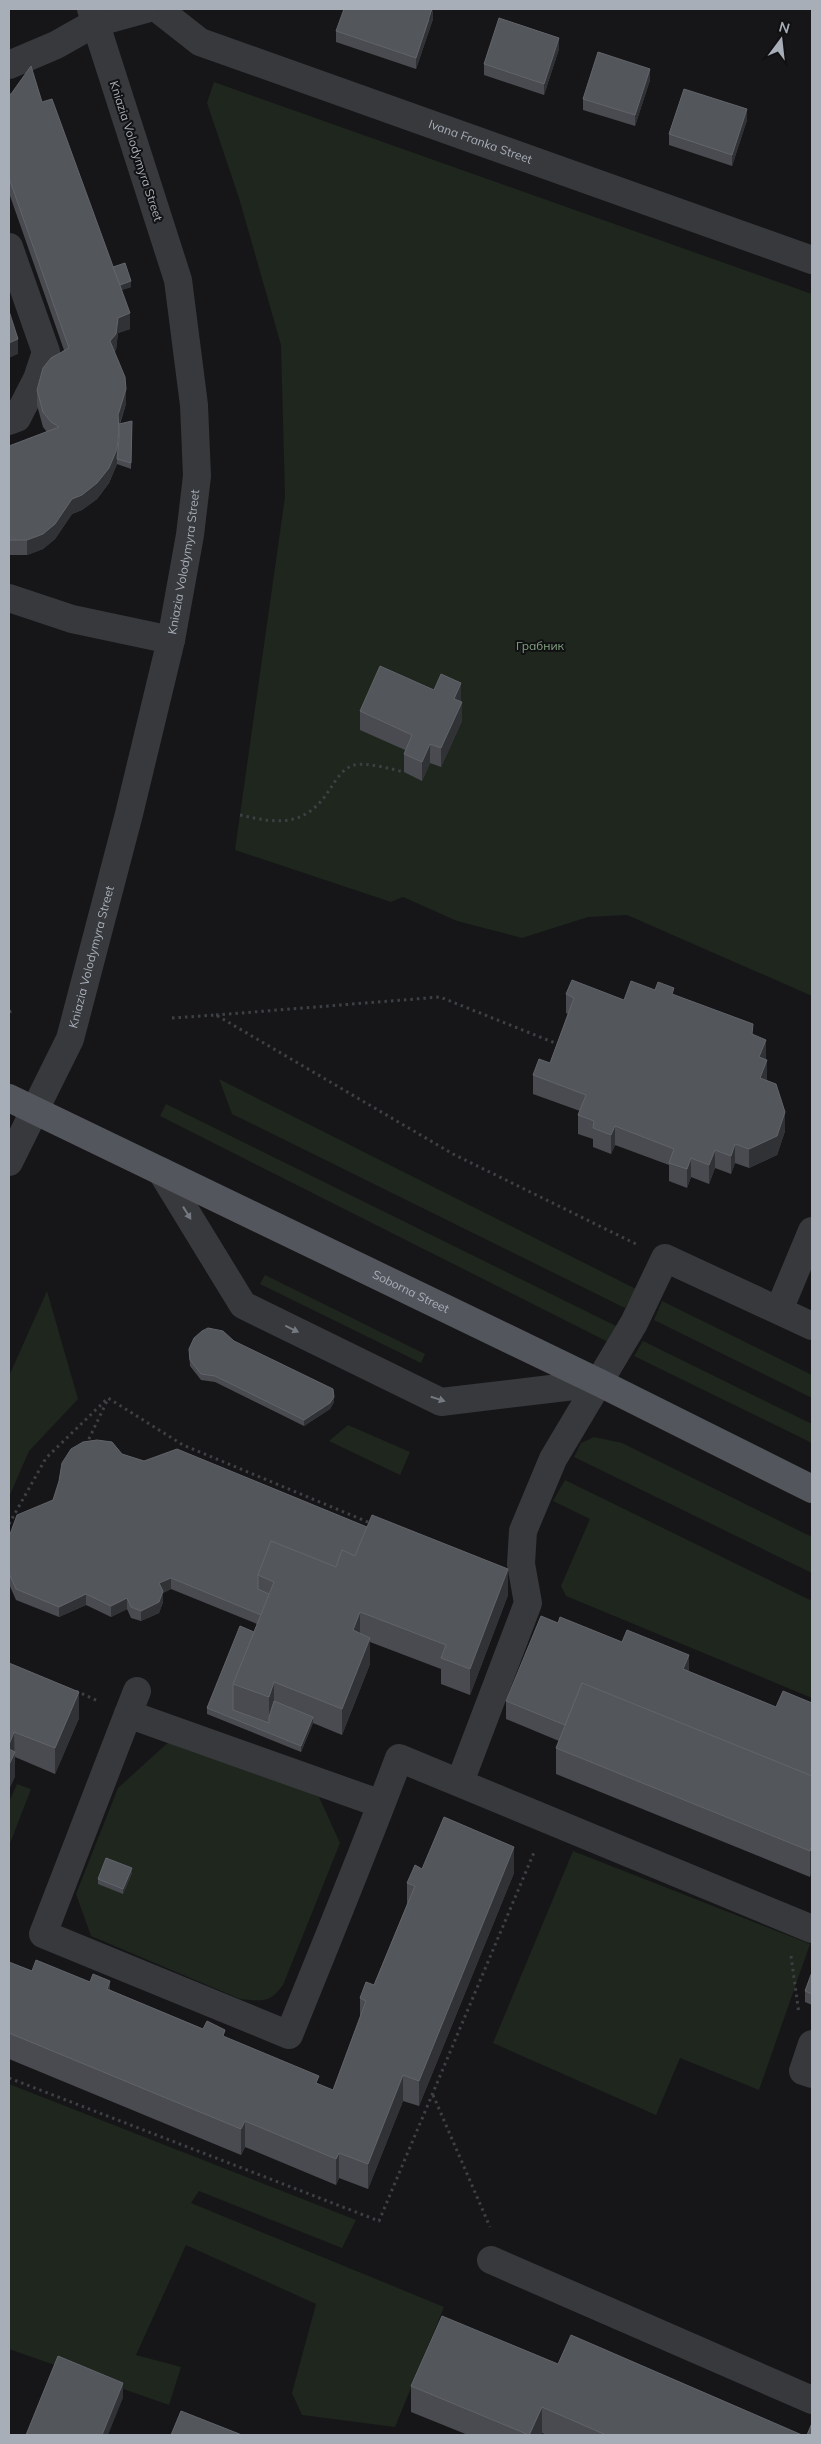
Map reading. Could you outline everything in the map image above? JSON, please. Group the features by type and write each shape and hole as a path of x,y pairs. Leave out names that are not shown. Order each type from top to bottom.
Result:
{"main road":[{"name":"Soborna Street","path":"9,1098 600,1383 812,1489"}],"street":[{"path":"9,65 56,45 93,16 146,9"},
{"name":"Ivana Franka Street","path":"158,9 200,42 812,260"},
{"name":"Kniazia Volodymyra Street","path":"9,1162 70,1039 129,814 171,640 190,535 197,476 194,405 178,280 93,16"},
{"path":"9,247 46,352 37,379 18,418 9,420"},
{"path":"9,598 72,619 171,640"},
{"path":"161,1171 243,1305 441,1402 600,1383"},
{"path":"779,1310 812,1232"},
{"path":"460,1782 528,1603 522,1564 523,1531 553,1459 634,1323 665,1258 812,1326"},
{"path":"382,1804 133,1702 43,1934 289,2035 382,1804 399,1758 812,1929"},
{"path":"499,2263 812,2400"}],"path":[{"path":"240,815 267,821 292,821 314,809 326,796 338,776 355,765 380,767 404,772"},
{"path":"172,1018 440,997 563,1047"},
{"path":"9,1012 14,1010"},
{"path":"216,1015 454,1154 665,1258"},
{"path":"83,1453 108,1398"},
{"path":"9,1524 46,1458 108,1398"},
{"path":"108,1398 183,1445 376,1526"},
{"path":"73,1690 133,1702"},
{"path":"9,2078 379,2221 548,1820"},
{"path":"786,1918 810,2060"},
{"path":"432,2094 499,2263"}],"green space":[{"name":"Грабник","path":"214,82 812,294 812,996 627,915 588,917 522,938 457,921 403,897 391,902 235,850 285,497 281,345 239,198 207,103"},
{"path":"219,1079 636,1289 625,1308 232,1114"},
{"path":"166,1104 616,1326 610,1343 160,1116"},
{"path":"265,1275 425,1354 421,1363 260,1284"},
{"path":"47,1291 78,1399 29,1451 9,1497 9,1376"},
{"path":"662,1301 812,1375 812,1398 654,1320"},
{"path":"643,1341 812,1424 812,1443 634,1356"},
{"path":"348,1425 410,1452 400,1475 329,1441"},
{"path":"594,1437 622,1443 812,1537 812,1573 574,1457 581,1443"},
{"path":"565,1480 812,1601 812,1698 566,1596 561,1586 590,1519 553,1501"},
{"path":"173,1738 319,1797 340,1843 283,1985 273,1995 264,2000 240,1999 91,1936 76,1894 118,1788"},
{"path":"17,1784 31,1789 9,1846 9,1802"},
{"path":"573,1851 810,1944 759,2090 680,2058 656,2115 493,2043"},
{"path":"9,2084 356,2220 342,2248 199,2191 191,2203 444,2307 395,2427 302,2415 292,2393 316,2304 186,2245 136,2355 181,2367 169,2405 9,2349"}],"building":[{"path":"344,9 432,9 416,58 336,31"},
{"path":"499,18 559,38 544,84 484,64"},
{"path":"598,52 650,69 635,115 583,99"},
{"path":"31,66 42,102 52,99 130,313 118,318 116,334 110,341 125,377 126,389 118,415 117,449 109,468 97,483 82,495 72,499 55,524 43,534 27,540 9,540 9,446 59,427 51,422 43,412 37,390 43,368 51,358 69,348 9,178 9,94 11,94"},
{"path":"684,89 747,109 732,155 669,134"},
{"path":"125,263 131,281 120,285 113,267"},
{"path":"9,311 18,339 9,343"},
{"path":"132,421 131,463 117,459 119,424"},
{"path":"380,666 434,690 441,674 461,683 454,699 462,702 441,748 430,744 422,762 404,754 412,735 360,711"},
{"path":"572,980 624,1000 631,981 655,990 658,982 674,988 672,994 753,1024 752,1034 766,1040 759,1057 767,1060 760,1078 776,1084 785,1112 777,1136 749,1149 735,1144 731,1156 715,1150 709,1165 691,1158 687,1169 669,1163 674,1149 615,1126 611,1135 593,1128 594,1121 578,1115 586,1095 533,1075 539,1059 550,1063 574,998 566,994"},
{"path":"208,1328 223,1331 234,1341 333,1389 334,1397 330,1403 304,1420 215,1376 201,1374 190,1360 189,1349 194,1338"},
{"path":"97,1440 112,1442 122,1454 144,1461 177,1449 367,1527 355,1556 342,1550 336,1567 271,1541 258,1575 258,1589 269,1594 261,1615 171,1578 159,1583 163,1591 159,1602 141,1611 131,1607 127,1598 111,1606 86,1594 59,1607 16,1589 9,1573 9,1537 17,1515 53,1500 62,1463 71,1449 83,1442"},
{"path":"372,1515 508,1569 470,1669 441,1658 446,1645 360,1612 353,1630 370,1638 342,1709 274,1682 269,1697 233,1684 274,1582 258,1575 271,1541 336,1567 342,1550 355,1556"},
{"path":"541,1616 558,1623 560,1617 622,1642 627,1630 689,1655 683,1669 776,1707 783,1691 812,1703 812,1776 582,1683 565,1725 506,1701"},
{"path":"240,1626 254,1632 233,1684 233,1710 269,1723 274,1701 313,1717 301,1746 207,1708"},
{"path":"9,1663 79,1692 55,1748 14,1732 9,1745"},
{"path":"582,1683 812,1776 812,1846 810,1851 556,1748"},
{"path":"9,1749 15,1752 9,1765"},
{"path":"444,1817 514,1847 419,2081 403,2075 368,2164 339,2153 336,2159 245,2121 241,2129 9,2033 9,1962 32,1971 36,1960 90,1982 93,1974 110,1981 107,1989 203,2029 207,2021 225,2030 223,2036 319,2076 316,2083 333,2090 366,2001 360,1998 366,1982 374,1985 415,1886 407,1883 415,1865 422,1869"},
{"path":"106,1858 132,1868 123,1889 98,1879"},
{"path":"812,1972 812,1994 805,1991"},
{"path":"442,2316 558,2364 571,2335 802,2435 606,2435 542,2407 529,2435 411,2386"},
{"path":"58,2356 123,2383 102,2435 26,2435"},
{"path":"181,2411 242,2435 171,2435"},
{"path":"812,2423 812,2435 807,2435"}]}
